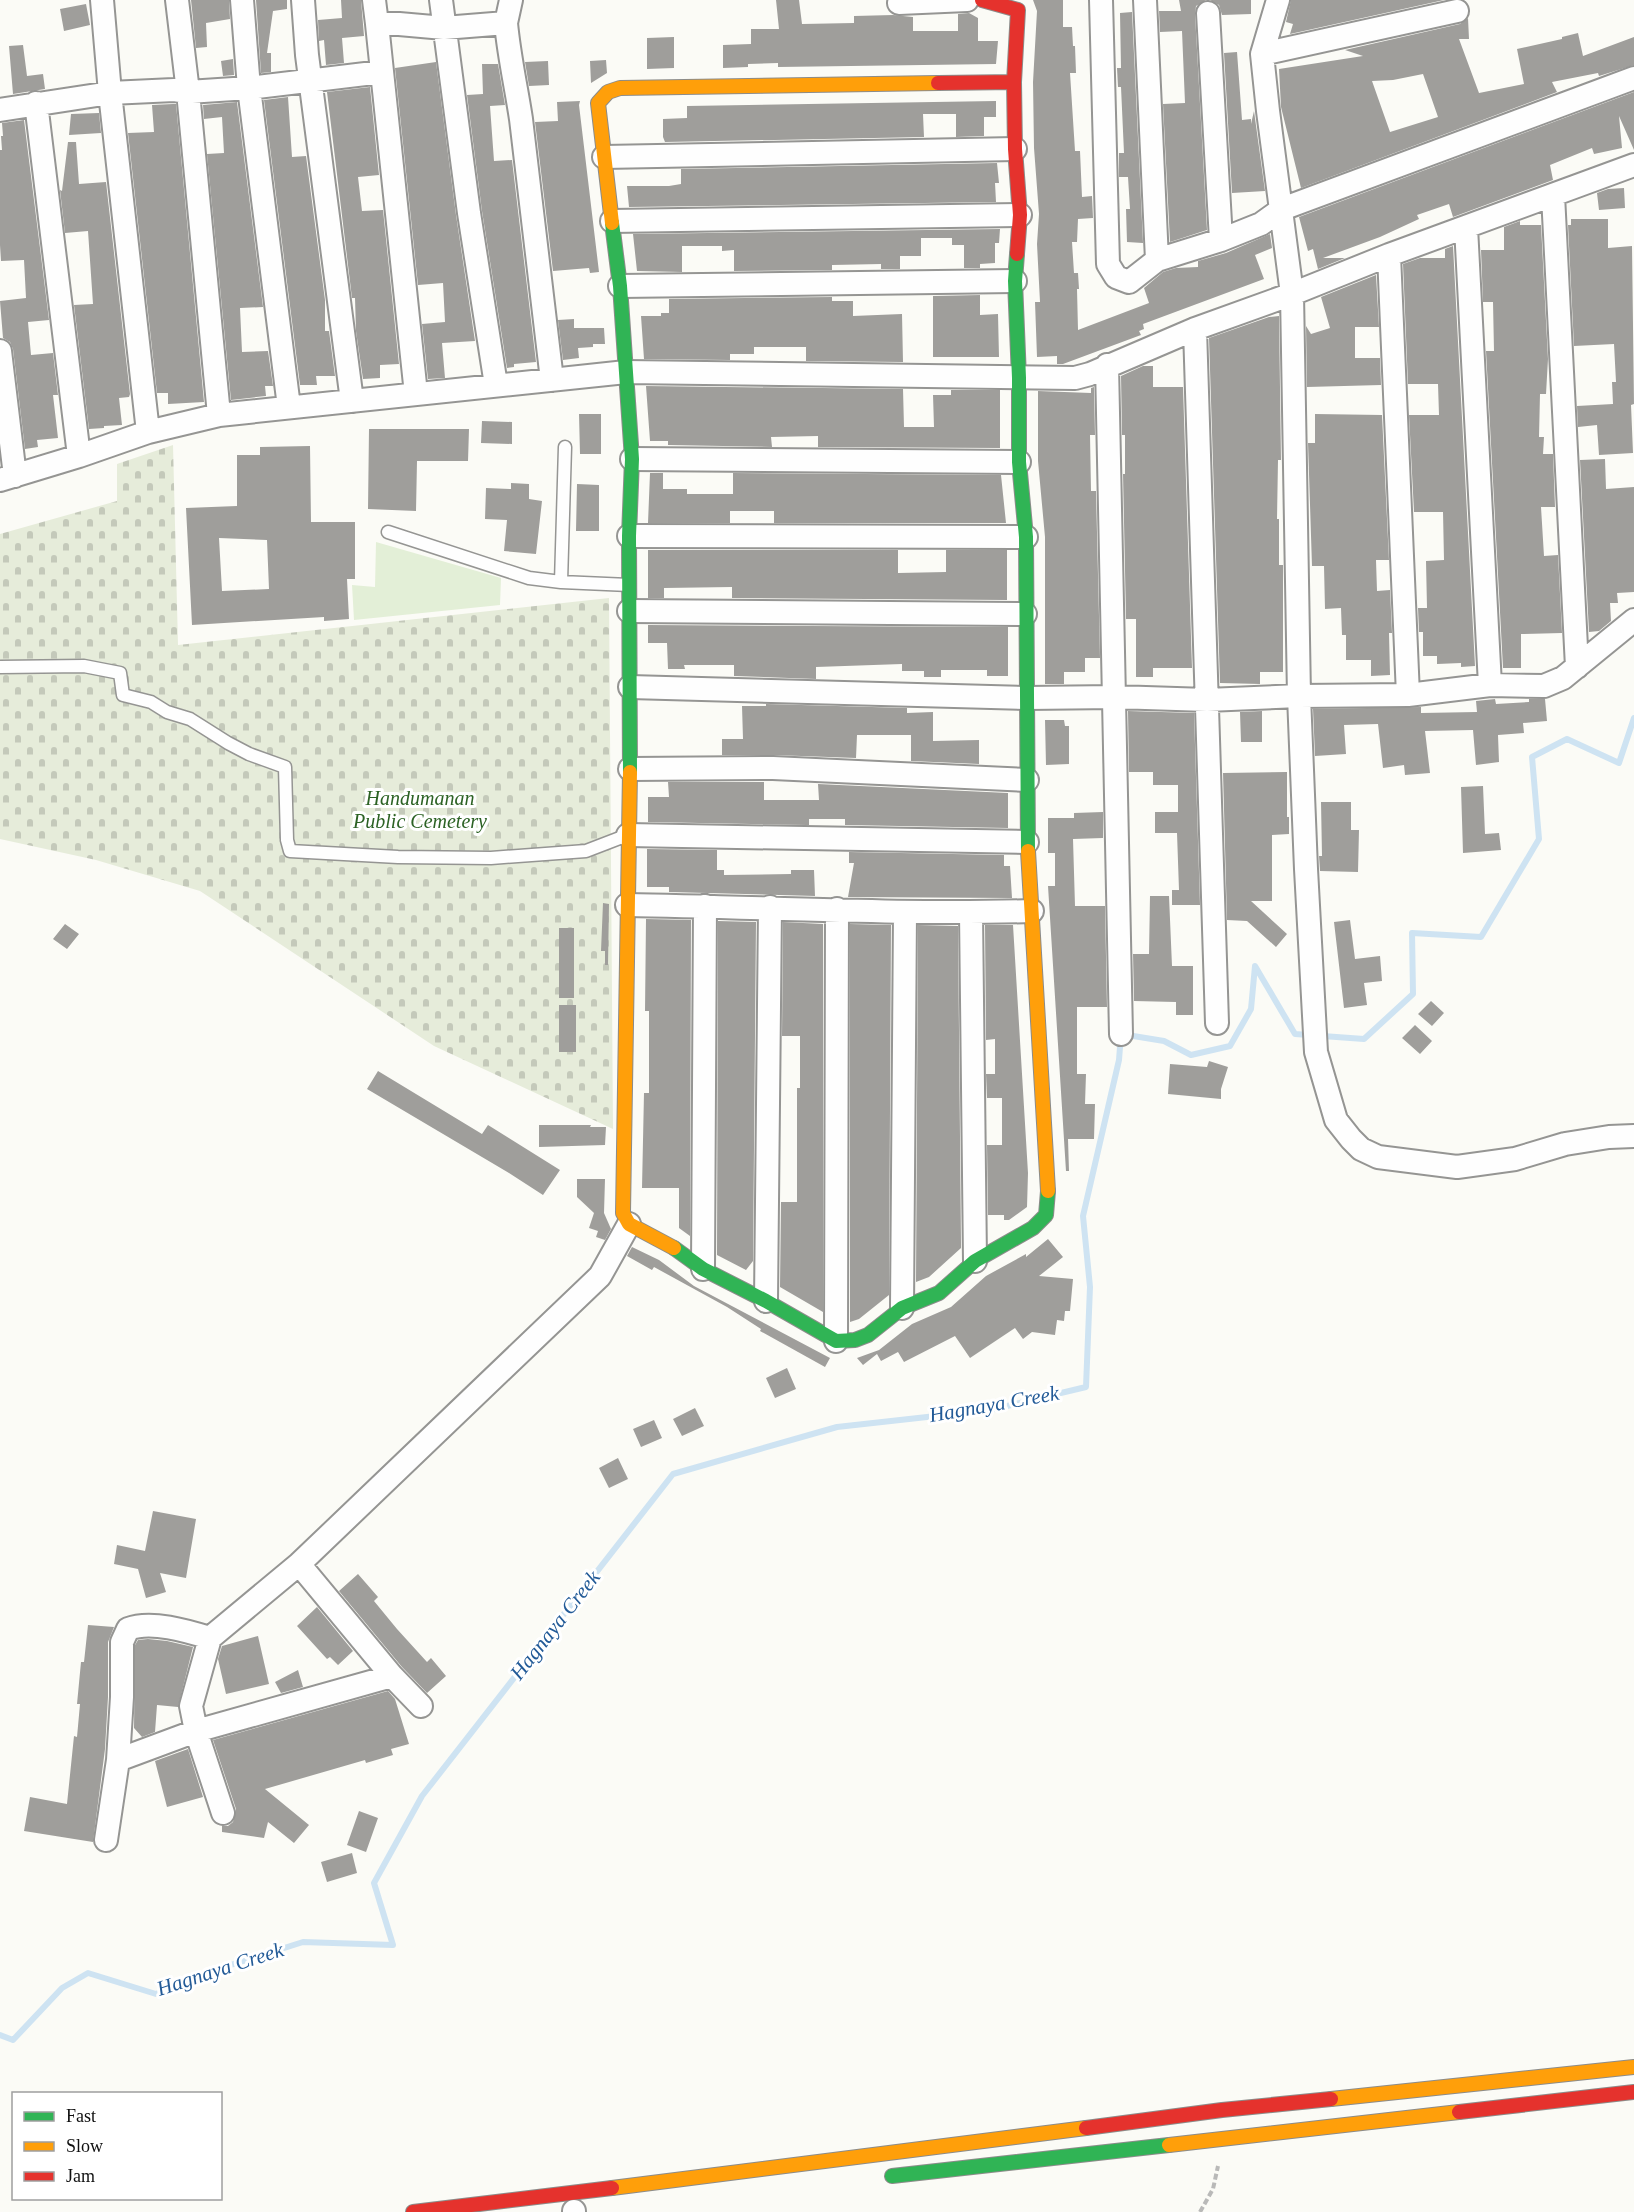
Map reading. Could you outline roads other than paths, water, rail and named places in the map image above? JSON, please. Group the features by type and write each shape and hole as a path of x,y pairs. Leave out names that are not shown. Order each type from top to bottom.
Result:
{"main road":[{"path":"982,0 1018,5 1014,82 1015,149 1020,215 1015,281 1019,378 1019,462 1026,537 1027,842 1048,1185 1046,1215 1033,1228 975,1261 939,1293 902,1308 868,1335 855,1340 836,1341 766,1301 703,1269 669,1244 629,1224 623,1213 630,769 629,536 632,459 620,286 598,103 608,92 620,88 1014,82"},
{"path":"413,2212 482,2208 1222,2110 1634,2067"},
{"path":"875,2178 1634,2092"},
{"path":"568,2212 578,2211"}],"street":[{"path":"102,0 110,93 148,432"},
{"path":"177,0 189,92 219,416"},
{"path":"242,0 249,88 290,407"},
{"path":"303,0 311,82 351,401"},
{"path":"374,0 416,394"},
{"path":"441,0 469,213 496,385"},
{"path":"512,0 506,23 508,56 521,119 552,380"},
{"path":"899,3 967,0"},
{"path":"1101,0 1108,264 1116,277 1129,282 1157,260 1221,240 1261,224 1282,209 1634,78"},
{"path":"1144,0 1157,260"},
{"path":"1278,0 1262,54 1292,294 1299,696 1316,1052 1336,1120 1361,1149 1378,1157 1457,1167 1515,1159 1565,1144 1609,1137 1634,1136"},
{"path":"1262,54 1458,11"},
{"path":"1208,14 1221,240"},
{"path":"377,24 444,28 506,23"},
{"path":"0,110 110,93 174,90 189,92 249,88 382,72"},
{"path":"36,103 79,456"},
{"path":"603,157 1015,149"},
{"path":"0,351 8,478 148,432 219,416 626,372 1075,378 1090,374 1195,329 1292,294 1389,255 1634,165"},
{"path":"1553,195 1577,667"},
{"path":"612,221 1020,215"},
{"path":"1466,226 1490,685"},
{"path":"1389,255 1408,695"},
{"path":"620,286 1015,281"},
{"path":"1195,329 1217,1023"},
{"path":"1107,365 1121,1034"},
{"path":"632,459 1019,462"},
{"path":"629,536 1026,537"},
{"path":"629,611 1025,615"},
{"path":"630,687 1027,698 1114,697 1207,700 1408,695 1490,685 1545,686 1563,678 1634,620"},
{"path":"630,769 773,768 1027,780"},
{"path":"628,835 1027,842"},
{"path":"627,905 837,909 905,913 1032,911"},
{"path":"703,1269 705,906"},
{"path":"766,1301 770,908"},
{"path":"836,1341 837,909"},
{"path":"902,1308 905,913"},
{"path":"971,913 975,1261"},
{"path":"223,1813 196,1731 192,1706 210,1638 299,1564 600,1276 629,1224"},
{"path":"299,1564 392,1676 421,1706"},
{"path":"106,1840 118,1760 122,1697 122,1642 128,1629 140,1624 188,1631 210,1638"},
{"path":"118,1760 196,1731 392,1676"}],"lane":[{"path":"561,582 565,447"},
{"path":"388,532 530,578 561,582 630,585"},
{"path":"0,667 84,666 120,673 123,695 151,702 167,712 190,719 249,754 285,767 287,840 290,851 418,858 491,858 586,851 628,835"}],"waterway":[{"name":"Hagnaya Creek","path":"0,2035 13,2040 62,1988 88,1973 156,1994 215,1970 303,1942 393,1945 374,1883 422,1796 673,1474 837,1427 990,1410 1086,1387 1090,1287 1083,1216 1119,1060 1121,1034 1164,1041 1191,1055 1230,1046 1251,1009 1255,966 1295,1034 1364,1039 1413,994 1412,933 1481,937 1539,839 1532,757 1567,739 1619,763 1634,718"}],"park label":[{"name":"Handumanan Public Cemetery","path":"420,810"}]}
